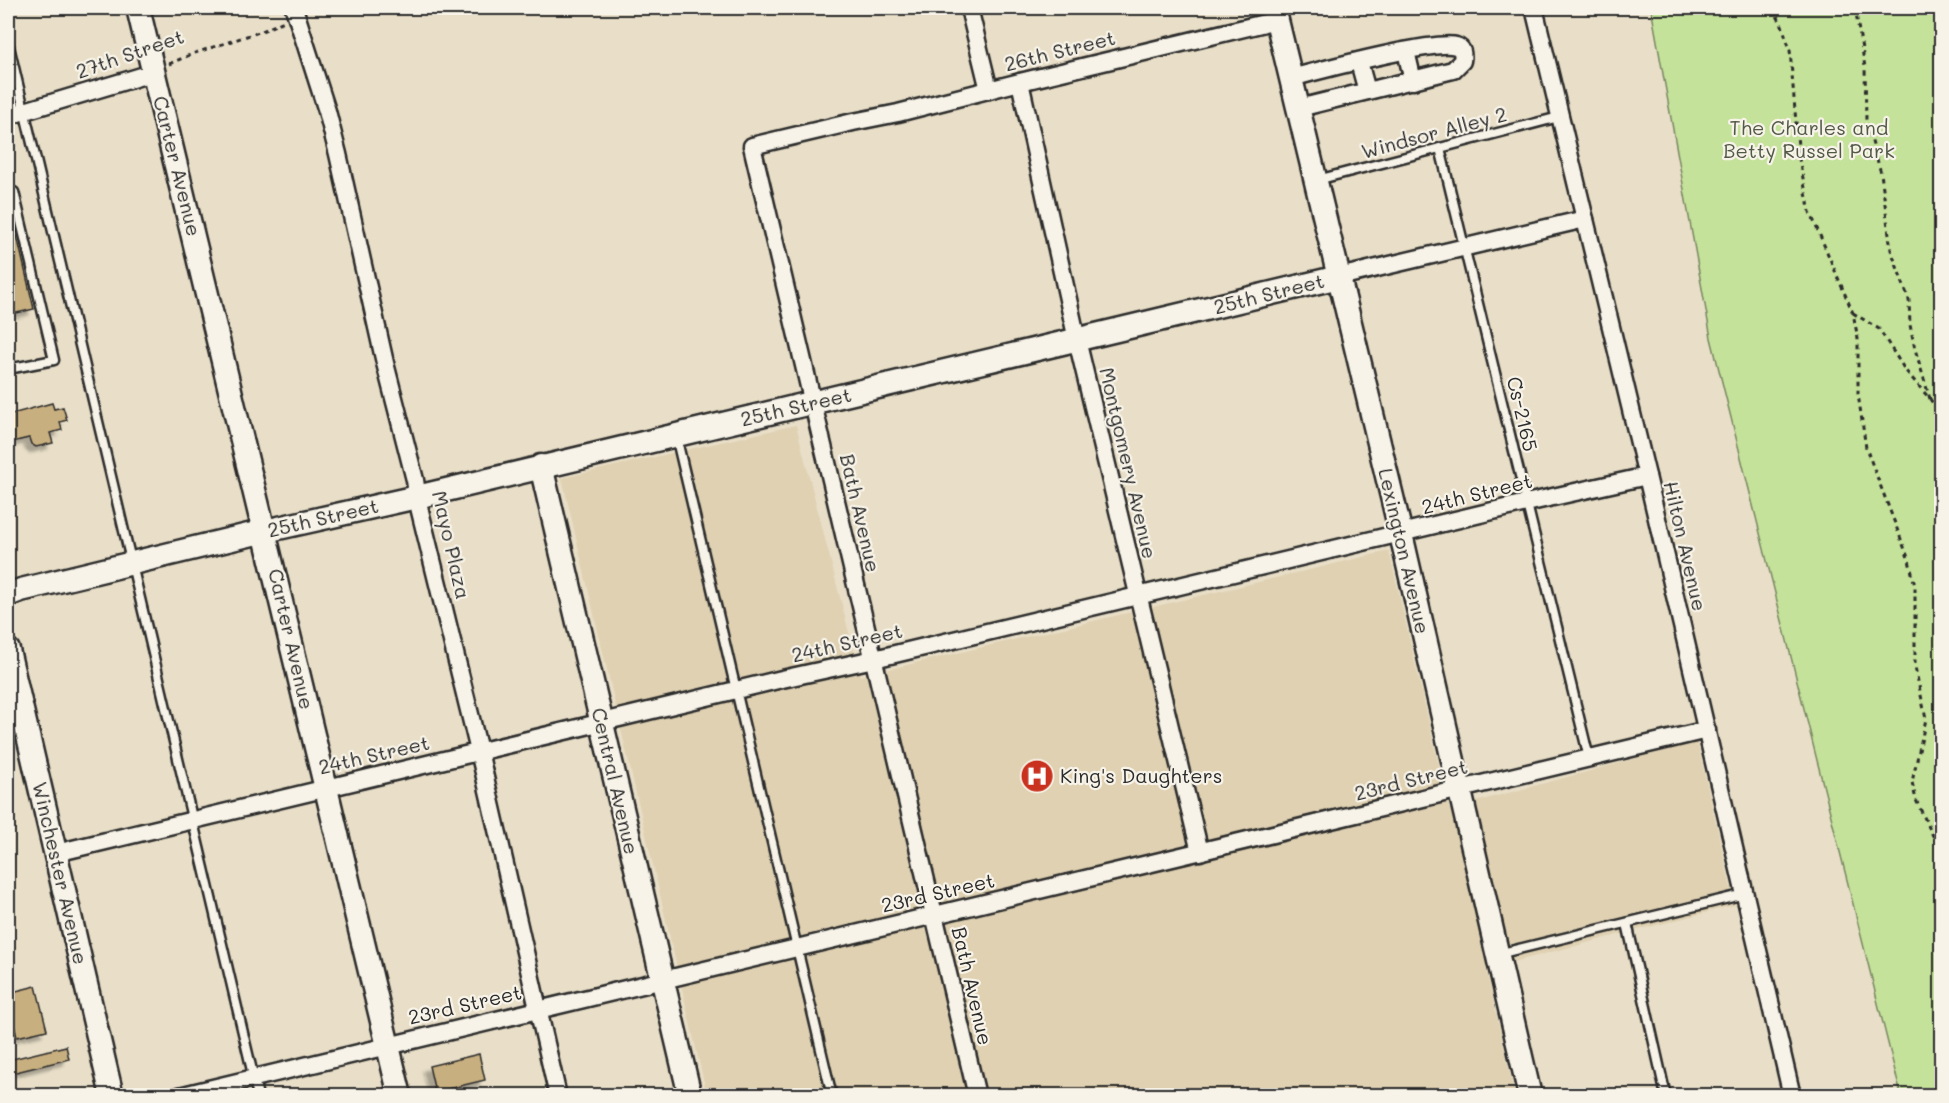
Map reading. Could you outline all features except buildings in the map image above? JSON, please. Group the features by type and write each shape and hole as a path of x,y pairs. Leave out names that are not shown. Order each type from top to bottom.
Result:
{"street":[{"name":"Carter Avenue","path":"138,8 400,1095"},
{"path":"969,8 989,90"},
{"name":"Hilton Avenue","path":"1534,8 1647,476 1792,1095"},
{"name":"Mayo Plaza","path":"294,9 333,132 385,363 415,480 558,1095"},
{"name":"26th Street","path":"958,98 1276,11"},
{"name":"Lexington Avenue","path":"1276,11 1401,534 1530,1095"},
{"path":"1291,78 1406,51 1448,44 1458,46 1462,50 1462,62 1453,70 1299,108"},
{"path":"1406,51 1413,81"},
{"path":"1359,62 1367,91"},
{"name":"27th Street","path":"16,114 155,72"},
{"name":"Montgomery Avenue","path":"1020,81 1077,340 1200,852"},
{"name":"Bath Avenue","path":"958,98 752,146 976,1095"},
{"name":"25th Street","path":"8,595 265,531 1585,219"},
{"name":"Central Avenue","path":"541,466 690,1095"},
{"name":"24th Street","path":"56,853 736,690 1647,476"},
{"name":"Winchester Avenue","path":"8,650 112,1095"},
{"name":"23rd Street","path":"178,1095 1707,730"}],"lane":[{"path":"8,42 16,114 131,563 258,1095"},
{"name":"Windsor Alley 2","path":"1317,180 1559,117"},
{"name":"Cs-2165","path":"1440,148 1589,758"},
{"path":"8,194 14,192 54,360 8,369"},
{"path":"675,434 832,1095"},
{"path":"1498,954 1745,894"},
{"path":"1627,923 1666,1095"}],"path":[{"path":"1773,8 1782,25 1790,50 1800,159 1810,212 1853,313 1858,339 1858,394 1866,448 1909,560 1915,586 1915,668 1926,719 1912,782 1916,800 1941,855"},
{"path":"1855,8 1865,67 1866,121 1881,173 1891,250 1909,300 1913,341 1930,399"},
{"name":"27th Street","path":"155,72 192,54 275,26 283,22 294,9"},
{"path":"1853,313 1879,329 1905,370 1930,399 1941,417"}],"shaded area":[{"name":"King's Daughters","path":"796,425 860,676 1389,551 1449,809 1697,742 1735,905 1486,969 1515,1095 707,1095 562,478"}],"green space":[{"name":"The Charles and Betty Russel Park","path":"1651,8 1941,8 1941,1095 1901,1095 1711,338"}],"place":[{"name":"King's Daughters","path":"1037,776"}]}
